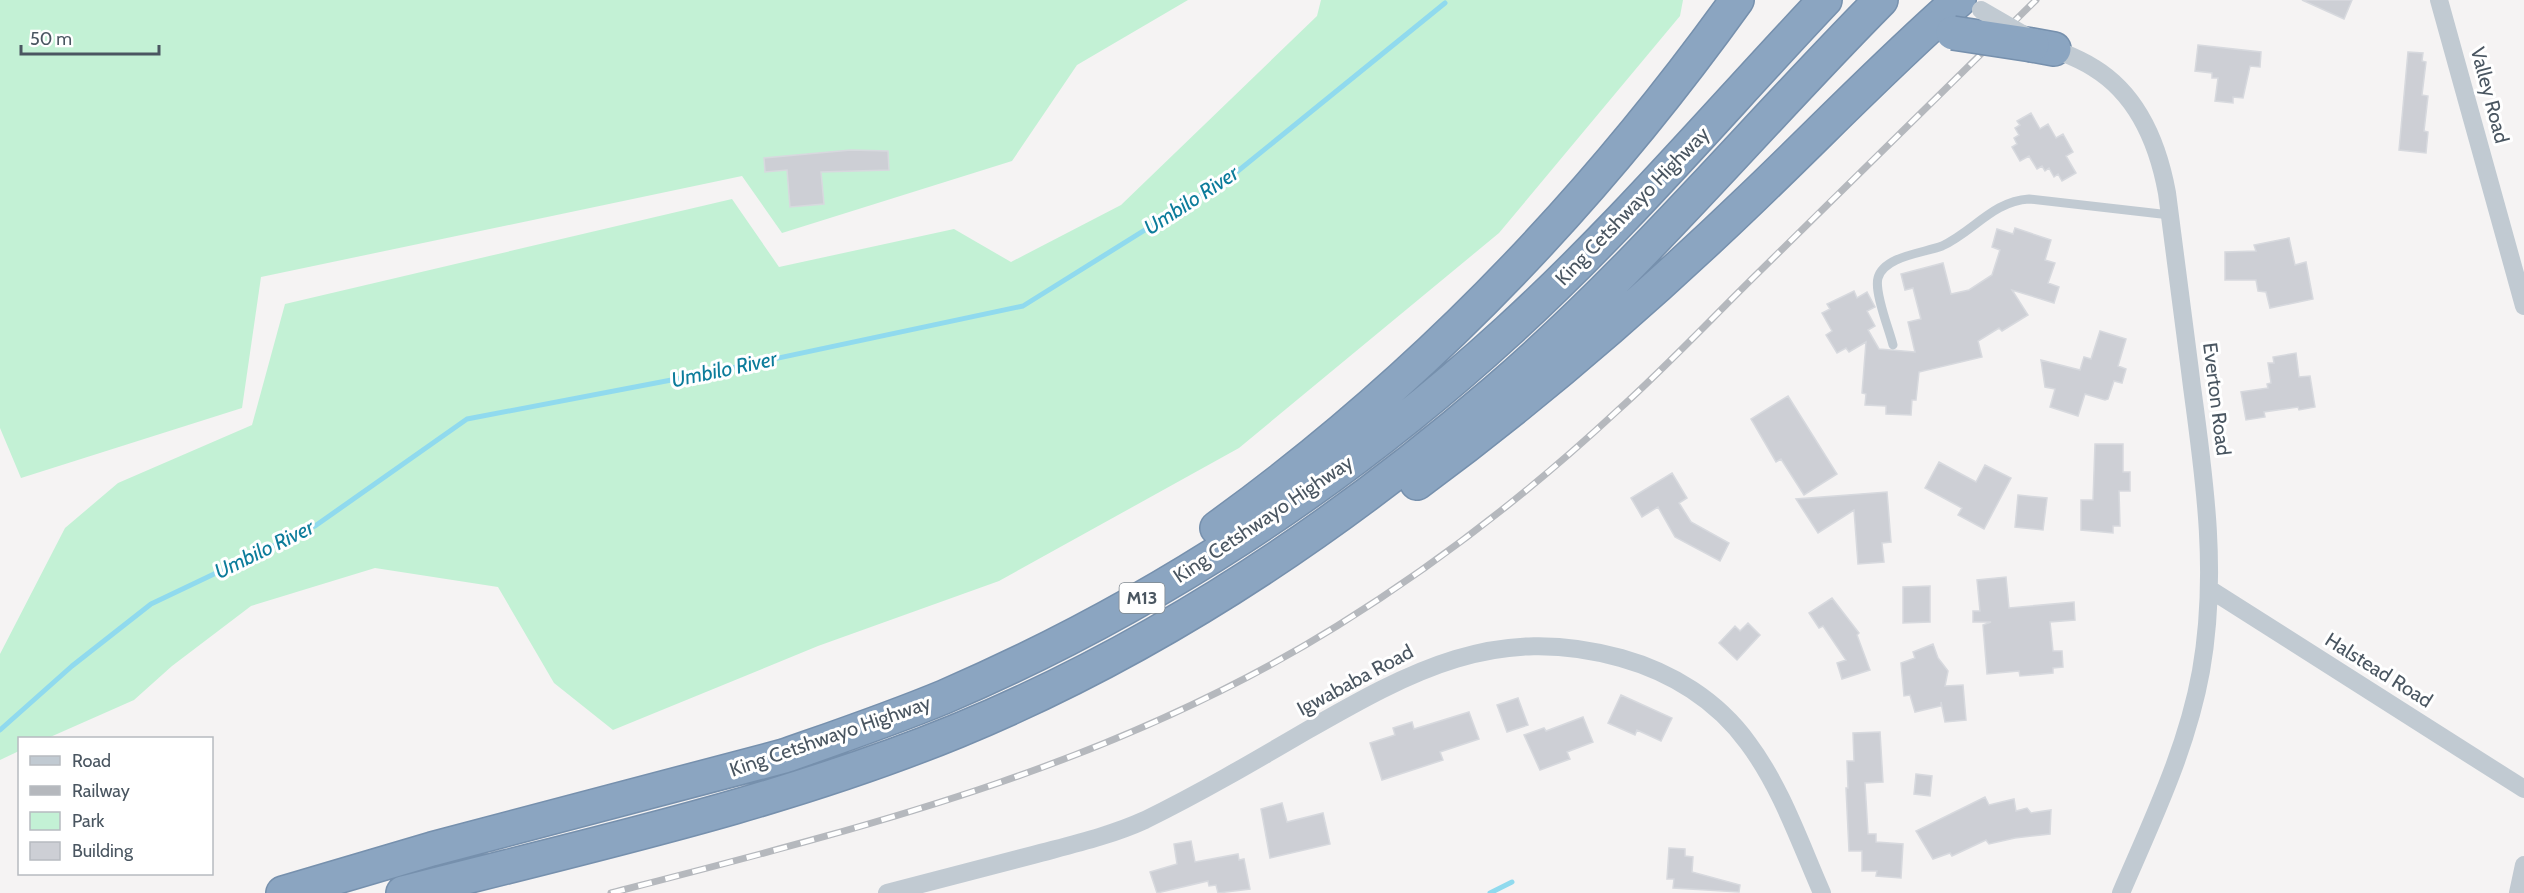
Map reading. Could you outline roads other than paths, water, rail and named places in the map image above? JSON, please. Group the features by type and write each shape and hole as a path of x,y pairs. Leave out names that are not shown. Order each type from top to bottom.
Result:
{"highway":[{"path":"1047,649 1080,620 1197,543 1290,473 1354,421 1431,351 1528,256 1587,190 1666,95 1737,0"},
{"name":"King Cetshwayo Highway","path":"283,893 432,849 784,756 914,709 1047,649 1165,585 1269,519 1331,476 1453,381 1580,262 1825,0"},
{"name":"King Cetshwayo Highway","path":"403,893 736,806 856,768 958,731 1100,664 1292,549 1416,457 1498,390 1618,275 1881,0"},
{"path":"1100,664 1125,656 1227,610 1313,556 1470,444 1641,302 1753,198 1916,38 1959,0"},
{"path":"1916,38 1953,33 2039,44"}],"street":[{"name":"Everton Road","path":"1965,0 2039,44 2096,69 2117,85 2133,104 2156,149 2163,172 2205,479 2211,590 2201,670 2185,735 2121,893"},
{"name":"Valley Road","path":"2439,0 2519,271 2524,306"},
{"name":"Halstead Road","path":"2211,590 2524,789"},
{"name":"Igwababa Road","path":"887,893 1084,842 1142,821 1219,782 1375,692 1418,670 1466,655 1496,649 1557,645 1588,649 1644,664 1694,691 1723,715 1748,743 1768,776 1822,893"},
{"path":"2518,893 2524,865"}],"lane":[{"path":"1893,345 1878,284 1880,273 1888,265 1950,241 2013,200 2029,199 2170,215"}],"waterway":[{"name":"Umbilo River","path":"0,730 72,666 151,604 315,526 467,419 708,373 1023,306 1233,175 1445,3"},
{"path":"1490,893 1512,882"}],"railway":[{"path":"611,893 893,817 984,788 1075,755 1164,718 1251,675 1337,626 1447,552 1517,498 1584,441 1671,360 2036,0"}]}
